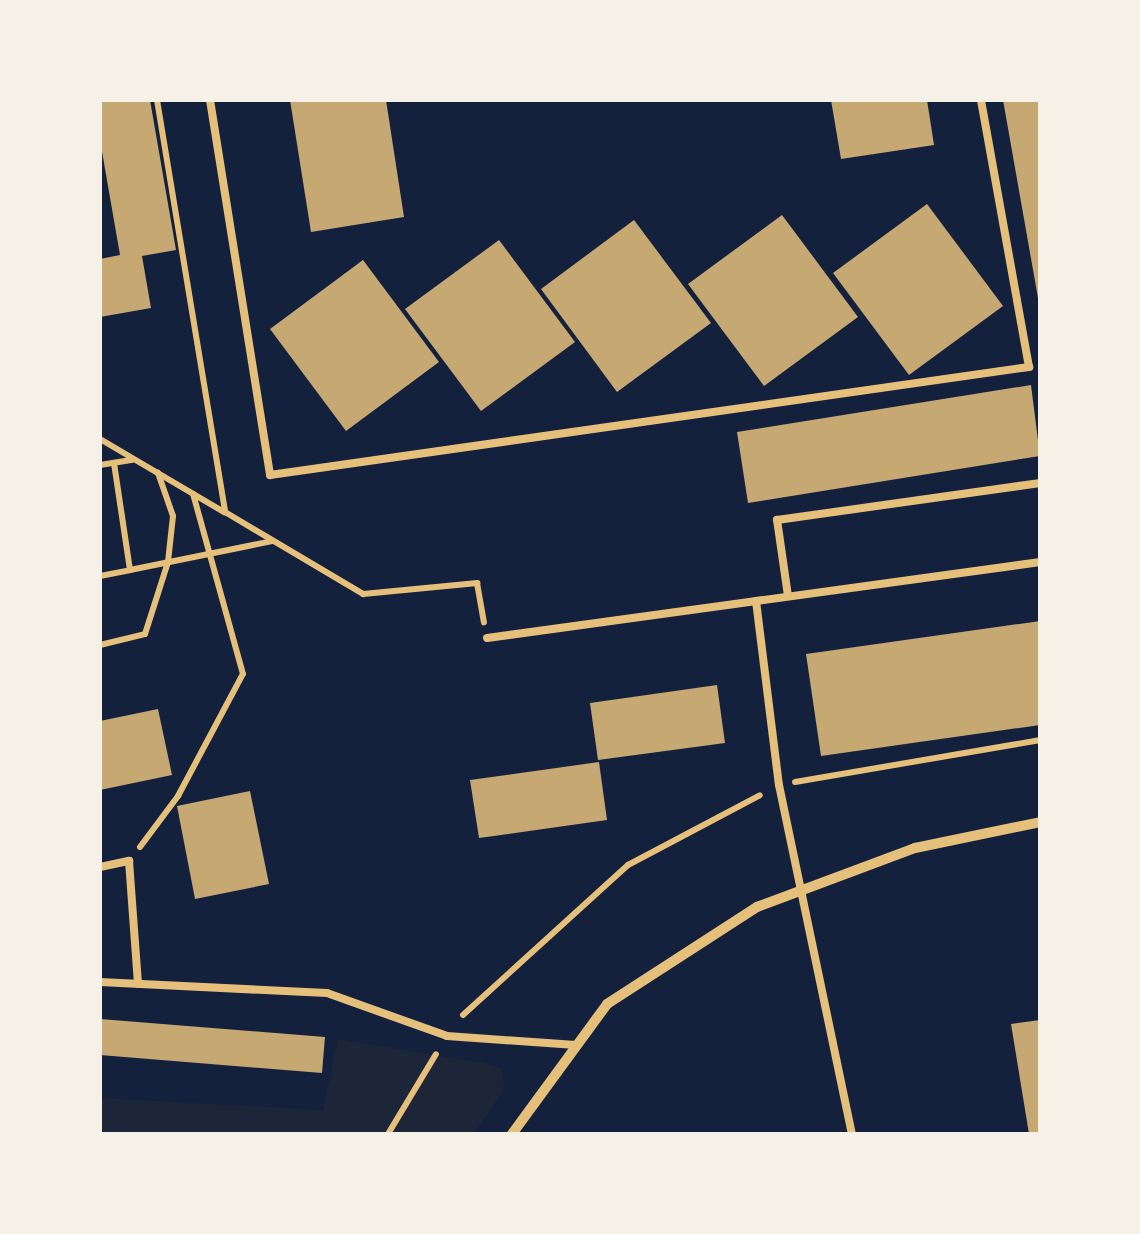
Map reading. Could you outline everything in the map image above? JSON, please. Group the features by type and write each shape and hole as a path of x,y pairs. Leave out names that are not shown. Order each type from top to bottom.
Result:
{"street":[{"path":"512,1134 607,1004 757,907 915,848 1040,822"}],"lane":[{"path":"210,100 270,475 1029,367 980,100"},
{"path":"788,596 776,520 1040,482"},
{"path":"487,638 1040,562"},
{"path":"756,601 779,785 806,889 852,1134"},
{"path":"100,868 130,861 138,984"},
{"path":"100,982 328,993 446,1036 576,1045"}],"path":[{"path":"100,439 225,512"},
{"path":"100,465 136,460"},
{"path":"114,463 130,570"},
{"path":"100,646 145,634 168,562 173,516 158,473"},
{"path":"130,861 178,796 244,674 207,554 194,494"},
{"path":"100,576 272,540"},
{"path":"388,1134 446,1036 628,865 779,785 1040,740"}],"shaded area":[{"path":"338,1039 484,1063 502,1069 504,1090 473,1134 100,1134 100,1098 323,1110"}],"building":[{"path":"100,100 150,100 176,250 142,256 151,308 100,317 100,259 120,255 100,140"},
{"path":"290,100 386,100 404,217 311,232"},
{"path":"831,100 927,100 934,145 841,159"},
{"path":"1003,100 1038,100 1040,298 1038,298"},
{"path":"927,204 1003,306 909,375 833,273"},
{"path":"782,215 858,317 764,386 688,284"},
{"path":"634,220 711,323 617,392 541,289"},
{"path":"499,240 575,342 481,411 405,309"},
{"path":"363,260 439,362 346,431 270,329"},
{"path":"1031,385 1040,456 748,503 737,432"},
{"path":"1040,621 1040,725 821,756 806,654"},
{"path":"717,685 725,743 598,760 590,703"},
{"path":"158,709 172,775 100,790 100,721"},
{"path":"599,762 607,820 479,838 470,780"},
{"path":"250,791 269,884 195,899 177,806"},
{"path":"100,1019 325,1037 322,1073 100,1055"},
{"path":"1040,1020 1040,1134 1029,1134 1011,1024"}]}
